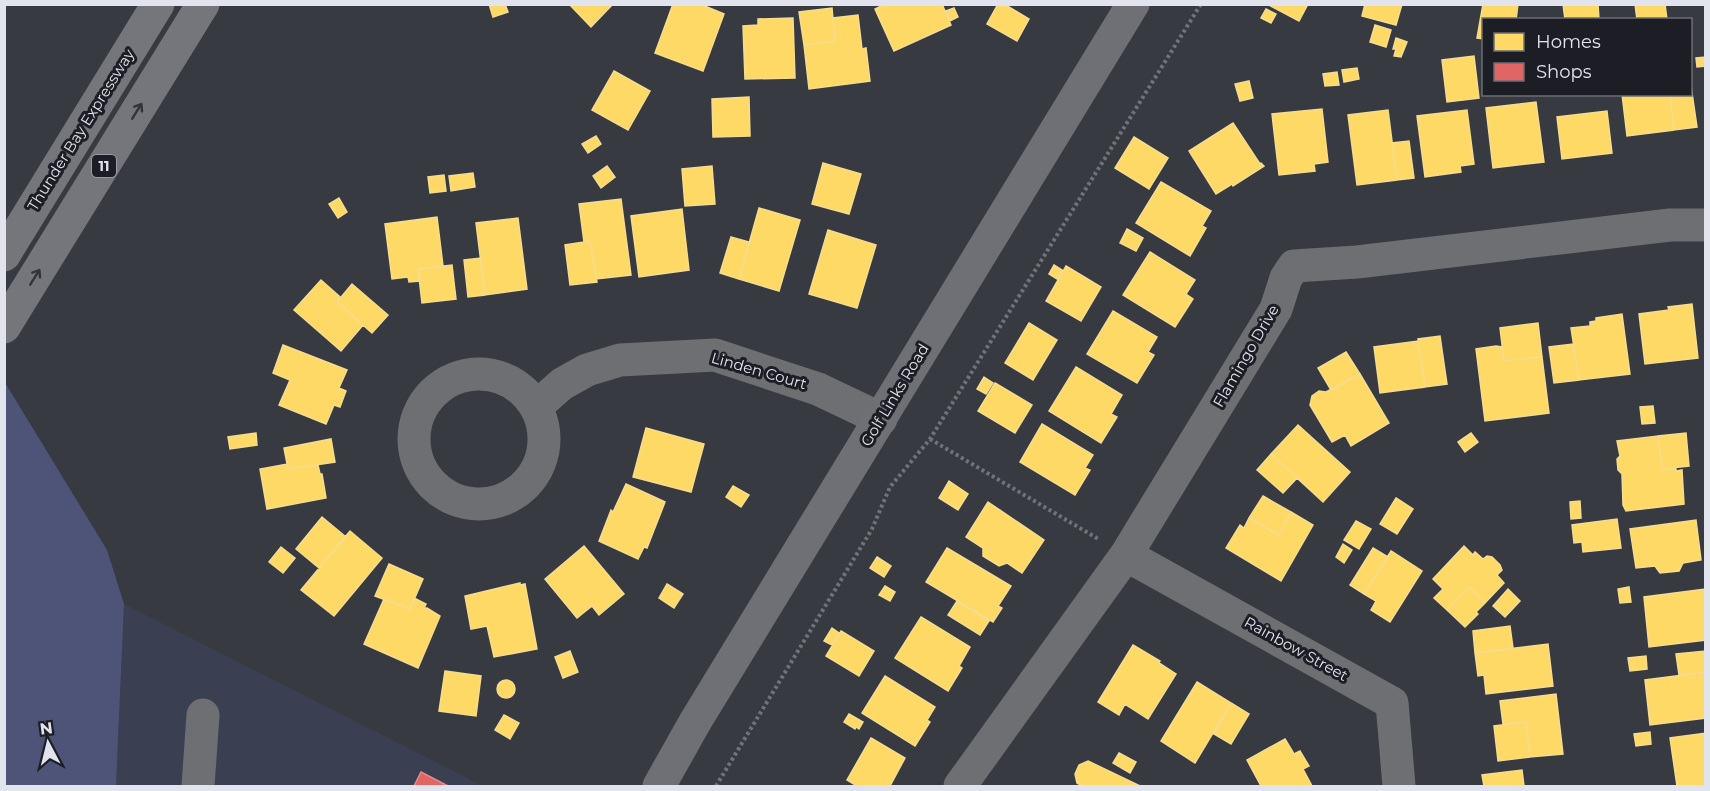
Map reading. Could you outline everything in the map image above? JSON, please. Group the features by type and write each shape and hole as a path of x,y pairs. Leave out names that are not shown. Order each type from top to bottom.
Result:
{"highway":[{"name":"Thunder Bay Expressway","path":"4,255 158,4"},
{"name":"11","path":"4,327 203,4"}],"main road":[{"name":"Golf Links Road","path":"659,786 695,722 1133,4"}],"street":[{"name":"Flamingo Drive","path":"960,786 1125,555 1276,309 1286,278 1294,266 1357,262 1670,225 1706,225"},
{"name":"Linden Court","path":"536,407 562,384 587,370 620,360 715,355 818,388 881,419"},
{"name":"Rainbow Street","path":"1125,555 1392,703 1399,786"},
{"path":"198,786 203,715"}],"path":[{"path":"716,786 872,529 890,487 930,439 1201,4"},
{"path":"930,439 1125,555"}],"shaded area":[{"path":"4,381 107,550 124,604 116,786 5,786"},
{"path":"124,604 483,786 116,786"}],"building: Homes":[{"path":"489,4 505,4 508,12 493,17"},
{"path":"569,4 613,4 591,27"},
{"path":"673,4 700,4 724,14 703,71 655,53"},
{"path":"885,4 942,4 951,25 894,51 875,9"},
{"path":"998,4 1004,4 1029,19 1017,41 987,24"},
{"path":"1267,4 1308,4 1299,21"},
{"path":"1365,4 1402,4 1396,25 1362,16"},
{"path":"1483,4 1518,4 1516,18 1482,18 1482,39 1477,38"},
{"path":"1563,4 1598,4 1599,18 1565,18"},
{"path":"1635,4 1665,4 1667,18 1637,18"},
{"path":"832,8 835,41 804,45 799,12"},
{"path":"954,8 958,17 950,21 946,11"},
{"path":"1266,9 1276,14 1271,23 1261,18"},
{"path":"858,15 862,49 866,48 870,81 809,89 804,45 835,41 833,18"},
{"path":"793,18 795,78 745,79 743,26 758,25 758,19"},
{"path":"1375,25 1391,30 1386,47 1370,42"},
{"path":"1396,38 1407,42 1401,57 1394,56"},
{"path":"1474,56 1479,98 1447,102 1442,60"},
{"path":"1706,57 1706,66 1697,67 1696,58"},
{"path":"1357,68 1359,79 1344,82 1342,70"},
{"path":"614,71 650,91 628,130 592,110"},
{"path":"1337,72 1339,85 1325,86 1323,74"},
{"path":"1249,81 1253,98 1240,101 1235,84"},
{"path":"1692,93 1697,127 1674,130 1670,96 1692,96"},
{"path":"1622,96 1670,96 1674,130 1627,136"},
{"path":"749,97 750,136 713,137 712,99"},
{"path":"1536,102 1544,162 1493,168 1486,108"},
{"path":"1322,109 1328,162 1314,164 1315,171 1279,175 1272,114"},
{"path":"1388,110 1397,180 1357,185 1348,115"},
{"path":"1467,110 1474,164 1460,166 1461,172 1425,177 1417,116"},
{"path":"1607,111 1612,153 1562,159 1557,117"},
{"path":"1233,123 1260,164 1264,166 1216,194 1189,151"},
{"path":"596,136 601,144 588,153 582,144"},
{"path":"1134,137 1168,158 1149,189 1115,168"},
{"path":"1409,141 1414,178 1397,180 1392,143"},
{"path":"823,163 861,174 849,214 812,204"},
{"path":"607,166 615,177 601,188 593,176"},
{"path":"712,166 715,204 685,206 682,169"},
{"path":"473,173 475,187 451,191 449,176"},
{"path":"444,175 446,191 430,193 428,177"},
{"path":"1161,182 1211,211 1202,226 1206,228 1190,256 1136,223"},
{"path":"339,198 347,212 338,218 329,204"},
{"path":"621,199 631,275 596,279 590,241 584,242 579,204"},
{"path":"759,208 800,220 779,291 739,279"},
{"path":"682,209 689,270 639,277 631,216"},
{"path":"437,217 443,266 418,269 420,281 409,282 408,277 392,279 385,224"},
{"path":"518,218 527,289 485,295 476,223"},
{"path":"1127,229 1143,238 1136,251 1120,243"},
{"path":"828,230 876,245 857,308 809,294"},
{"path":"731,237 749,242 739,279 720,273"},
{"path":"590,241 597,282 570,285 565,245"},
{"path":"1150,252 1195,280 1186,294 1193,299 1175,327 1123,295"},
{"path":"481,258 485,295 468,297 464,260"},
{"path":"452,265 456,299 422,303 418,269"},
{"path":"1054,265 1062,270 1057,279 1049,274"},
{"path":"1066,266 1101,287 1081,321 1046,301"},
{"path":"321,280 340,297 337,302 363,325 341,351 294,310"},
{"path":"352,284 388,315 372,333 337,302"},
{"path":"1692,304 1698,358 1645,364 1639,314"},
{"path":"1113,311 1157,337 1148,352 1154,355 1137,383 1087,354"},
{"path":"1622,314 1630,374 1579,380 1571,328 1590,326 1590,322 1596,321 1596,318"},
{"path":"1029,323 1057,340 1033,380 1005,363"},
{"path":"1538,323 1542,357 1504,361 1500,328"},
{"path":"1440,336 1447,384 1425,387 1418,339"},
{"path":"1418,341 1425,387 1380,393 1374,347"},
{"path":"1573,344 1579,380 1554,383 1549,347"},
{"path":"283,345 347,370 339,388 346,391 340,407 334,405 326,424 279,405 290,380 273,373"},
{"path":"1502,347 1504,361 1542,357 1549,413 1485,421 1476,349"},
{"path":"1346,352 1360,374 1331,390 1318,368"},
{"path":"1076,367 1122,395 1111,414 1117,417 1101,443 1049,411"},
{"path":"1360,374 1389,423 1351,446 1345,435 1332,442 1310,405 1312,396 1319,391 1326,392"},
{"path":"984,377 993,383 986,394 977,389"},
{"path":"995,383 1032,405 1015,433 978,411"},
{"path":"1653,406 1655,423 1642,424 1640,407"},
{"path":"1042,424 1093,455 1085,468 1090,470 1075,495 1020,462"},
{"path":"1298,425 1350,472 1323,502 1271,454"},
{"path":"646,428 704,444 691,492 633,477"},
{"path":"256,433 257,445 230,449 228,437"},
{"path":"1471,433 1478,442 1465,452 1458,442"},
{"path":"1686,433 1689,466 1662,469 1658,436"},
{"path":"1658,436 1662,469 1682,470 1684,504 1626,511 1623,505 1622,474 1618,470 1617,459 1620,456 1617,441"},
{"path":"331,439 335,462 288,469 284,448"},
{"path":"1271,454 1297,478 1283,493 1257,470"},
{"path":"287,464 288,469 318,465 326,498 267,509 260,469"},
{"path":"949,481 968,494 958,510 939,498"},
{"path":"626,484 665,502 647,548 644,547 638,559 599,541 611,510 613,512"},
{"path":"733,486 749,495 741,507 726,497"},
{"path":"1263,496 1291,512 1279,535 1249,518"},
{"path":"1396,498 1413,509 1397,534 1380,524"},
{"path":"1580,501 1581,518 1571,519 1570,502"},
{"path":"988,502 1044,540 1022,573 1007,563 999,566 983,556 983,548 966,537"},
{"path":"1291,512 1313,525 1281,581 1226,548 1240,525 1244,528 1249,518 1279,535"},
{"path":"322,517 346,537 319,568 296,549"},
{"path":"1617,519 1621,548 1583,552 1582,542 1574,543 1572,525"},
{"path":"1696,520 1701,560 1683,563 1679,571 1660,573 1655,566 1636,568 1630,529"},
{"path":"1356,521 1371,529 1359,549 1344,540"},
{"path":"350,531 382,558 334,616 301,590"},
{"path":"1343,544 1352,550 1344,563 1336,557"},
{"path":"584,546 624,594 599,615 592,606 577,618 545,579"},
{"path":"1464,546 1473,555 1475,552 1483,559 1487,556 1492,557 1500,565 1502,570 1497,575 1504,583 1485,603 1469,587 1447,610 1434,598 1443,589 1433,579"},
{"path":"281,547 295,558 283,573 269,562"},
{"path":"947,548 1011,586 998,606 1002,608 993,622 926,582"},
{"path":"1373,548 1388,557 1364,594 1350,585"},
{"path":"1391,551 1422,571 1390,622 1371,610 1376,601 1364,594"},
{"path":"877,557 891,566 884,577 870,568"},
{"path":"389,564 423,579 410,609 375,596"},
{"path":"520,583 520,585 525,584 537,649 494,657 487,626 471,629 465,596"},
{"path":"667,584 683,594 674,608 659,598"},
{"path":"885,586 895,592 890,601 879,595"},
{"path":"1469,587 1485,603 1465,627 1447,610"},
{"path":"1629,587 1631,602 1620,603 1618,589"},
{"path":"1508,589 1520,601 1505,617 1493,606"},
{"path":"1705,589 1706,640 1649,647 1644,597"},
{"path":"414,598 426,604 424,608 440,616 418,668 364,644 384,599 410,609"},
{"path":"957,601 989,621 980,635 948,615"},
{"path":"921,617 970,647 959,666 962,668 948,691 895,658"},
{"path":"1510,626 1513,648 1475,653 1473,631"},
{"path":"832,628 839,633 832,645 824,641"},
{"path":"841,631 874,651 859,676 826,656"},
{"path":"1548,644 1553,686 1486,694 1484,675 1478,676 1475,653"},
{"path":"1133,645 1160,661 1159,663 1176,674 1148,719 1125,704 1119,715 1098,702"},
{"path":"570,651 578,672 563,678 555,657"},
{"path":"1706,651 1706,672 1679,675 1676,654"},
{"path":"1646,656 1647,669 1630,671 1628,658"},
{"path":"445,671 481,676 476,716 439,711"},
{"path":"1706,672 1706,718 1650,725 1645,680"},
{"path":"885,676 935,707 927,720 930,722 915,746 862,713"},
{"path":"506,680 512,683 515,689 512,695 506,698 500,695 497,689 500,683"},
{"path":"1197,682 1231,703 1195,763 1161,741"},
{"path":"1556,694 1563,754 1530,757 1526,722 1503,724 1500,701"},
{"path":"1231,703 1249,714 1231,744 1214,734"},
{"path":"849,714 863,722 859,729 844,722"},
{"path":"504,715 519,723 510,739 495,730"},
{"path":"1526,722 1530,757 1498,761 1494,726"},
{"path":"1650,732 1651,744 1636,746 1634,734"},
{"path":"1706,733 1706,786 1677,786 1670,738"},
{"path":"871,738 905,758 890,786 857,786 847,780"},
{"path":"1285,739 1294,754 1300,751 1309,766 1303,769 1312,786 1261,786 1247,760"},
{"path":"1119,753 1136,762 1130,773 1113,763"},
{"path":"1088,761 1140,786 1082,786 1077,783 1075,774 1079,765"},
{"path":"1522,770 1524,786 1484,786 1482,775"}],"building: Shops":[{"path":"421,772 448,786 414,786"}]}
